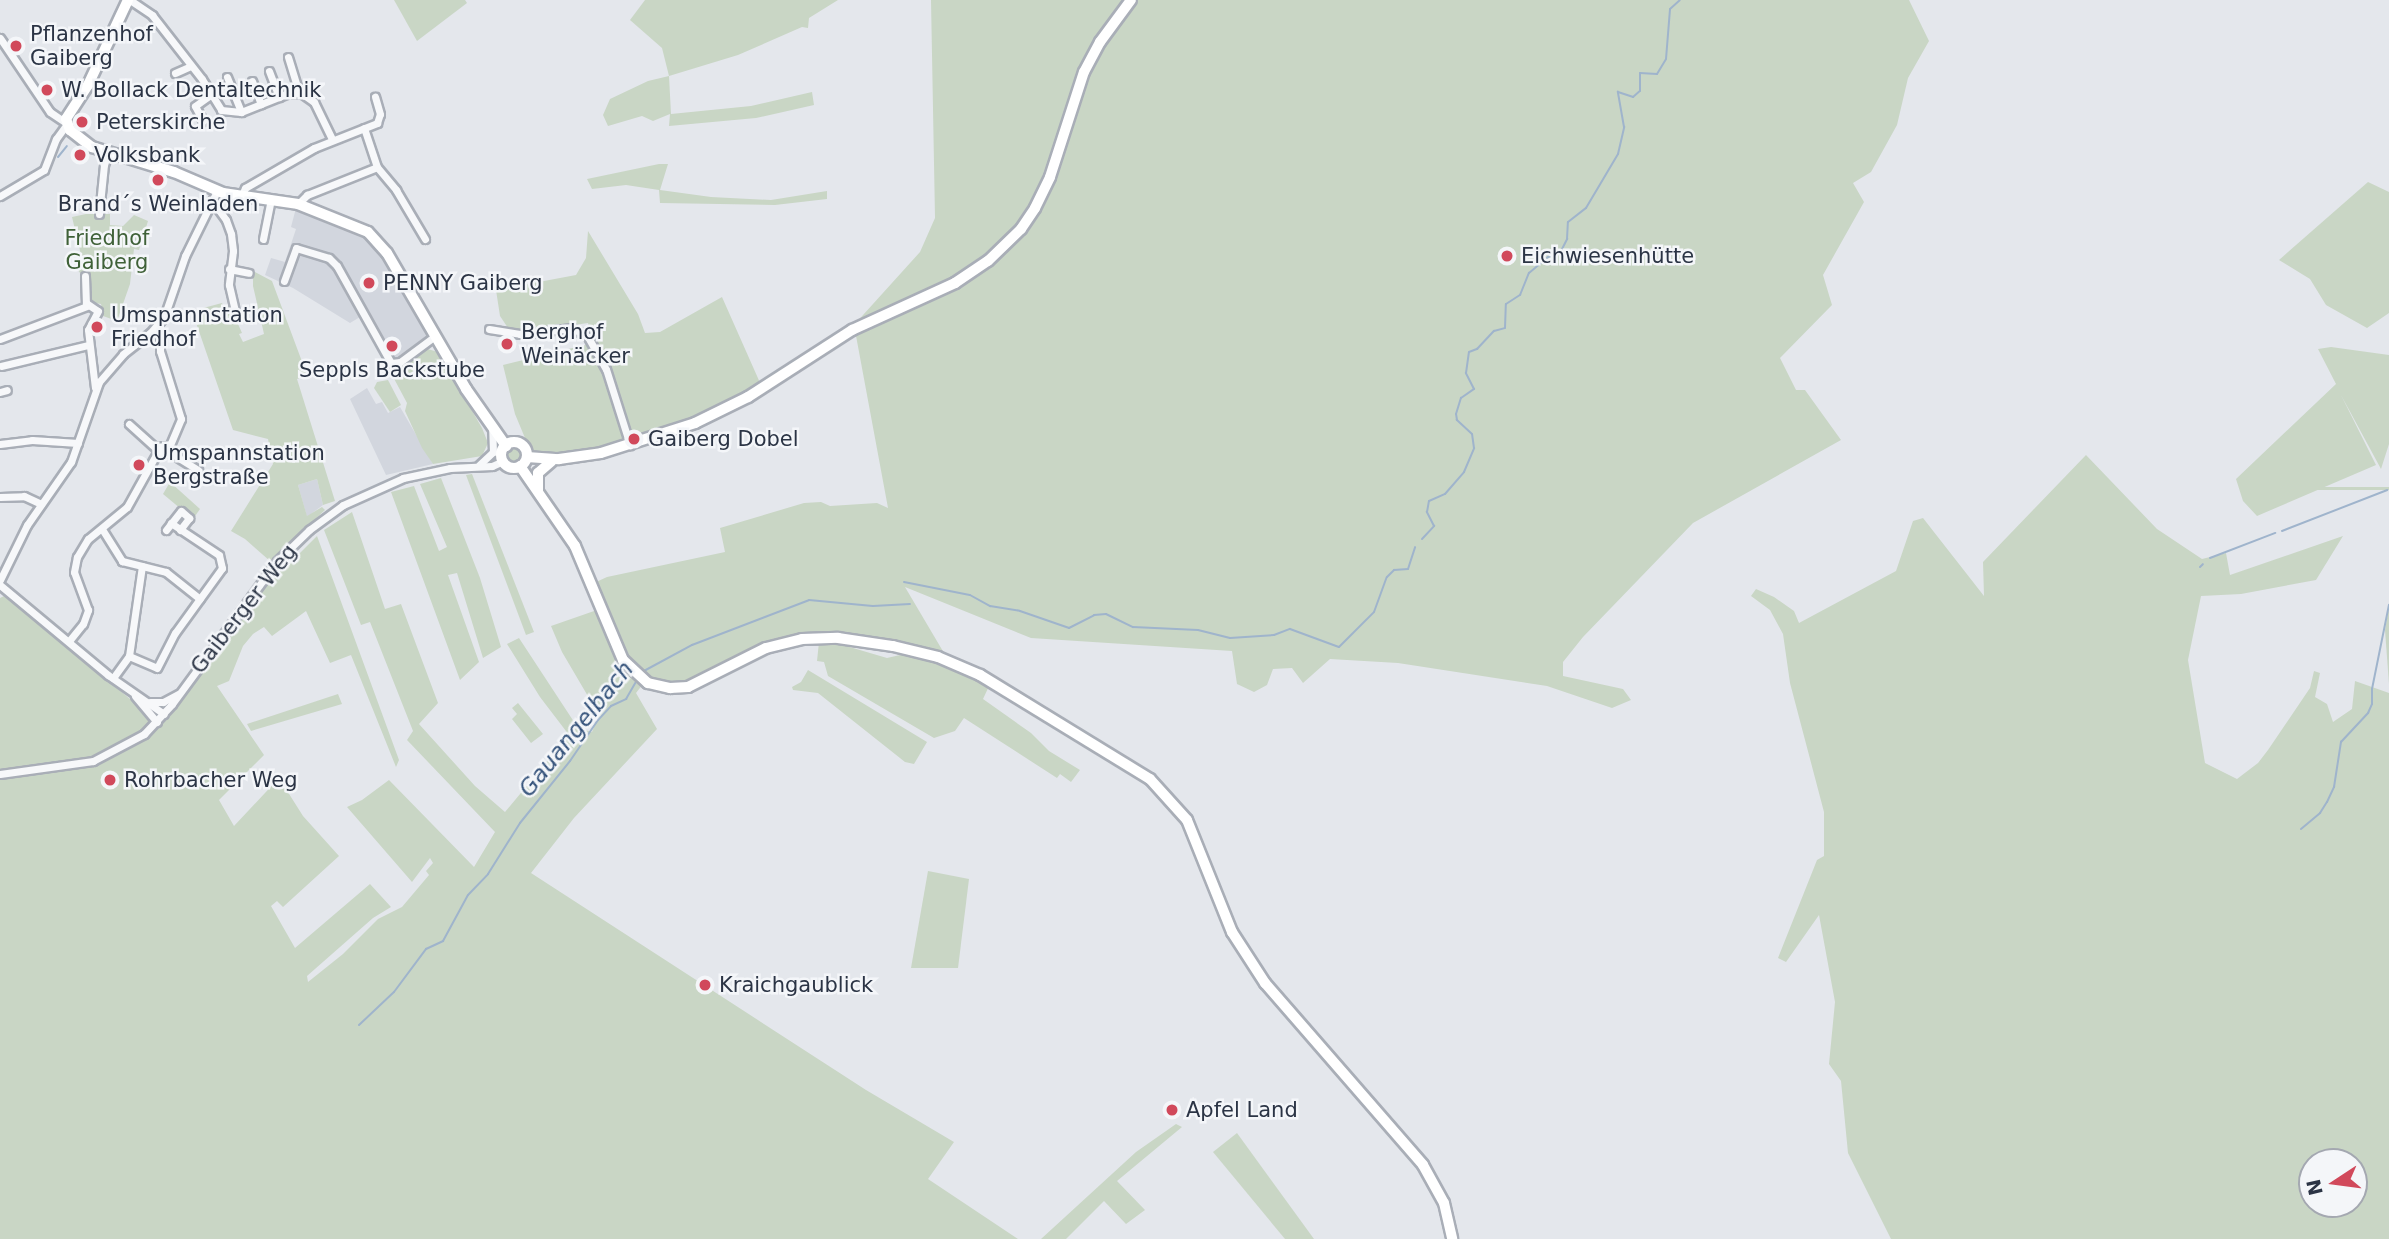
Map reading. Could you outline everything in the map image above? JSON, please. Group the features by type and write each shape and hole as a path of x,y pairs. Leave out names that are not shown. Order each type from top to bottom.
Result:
{"main road":[{"path":"129,0 66,124 82,141 108,153 174,172 217,191 298,204 363,229 379,242 395,266 435,336 506,446"},
{"path":"506,446 502,453 503,461 512,468 523,462 556,459 630,445 676,431 731,406 841,337 963,278 1002,250 1021,229 1043,192 1084,72 1100,42 1131,0"},
{"path":"506,446 519,444 525,448 523,462 539,494 575,546 623,660 633,673 648,683 666,688 688,687 766,648 802,639 838,638 893,646 938,657 980,675 1150,779 1172,800 1194,832 1226,919 1265,984 1423,1165 1444,1203 1452,1239"},
{"path":"539,494 538,473 544,465 556,459"}],"street":[{"path":"129,0 148,6 222,110 241,112 279,97 299,93"},
{"path":"0,196 44,170 56,139 66,124 50,112 1,42"},
{"path":"288,57 299,93 314,102 332,139"},
{"path":"175,73 191,66"},
{"path":"269,71 279,97"},
{"path":"227,77 241,112"},
{"path":"252,82 261,104"},
{"path":"203,121 195,106 210,95"},
{"path":"241,196 245,188 332,139 379,120 375,97"},
{"path":"364,128 377,167 390,181 425,239"},
{"path":"99,214 104,165 108,153"},
{"path":"298,204 303,197 377,167"},
{"path":"164,714 113,678 0,582 24,529 71,462 96,388 123,354 156,328 166,312 188,248 217,191"},
{"path":"263,239 271,199"},
{"path":"213,202 230,229 233,251 229,269 230,297 235,310"},
{"path":"284,281 296,248 329,258 337,266 391,363 400,362 435,336"},
{"path":"229,269 249,272"},
{"path":"85,276 87,306"},
{"path":"0,339 87,306 95,306 98,310 88,328 88,345 96,388"},
{"path":"156,328 160,335 160,351 180,422 166,449"},
{"path":"489,329 520,334 572,328 588,337 606,368 630,445"},
{"path":"1,366 88,345"},
{"path":"129,424 156,451"},
{"path":"479,465 494,450 492,427"},
{"path":"0,444 28,440 78,443"},
{"path":"69,641 83,624 89,608 75,574 75,562 86,541 127,507 161,444 198,470"},
{"name":"Gaiberger Weg","path":"0,774 76,765 102,758 129,745 164,714 262,579 315,525 354,499 393,481 430,471 492,466 503,461"},
{"path":"0,497 24,496 41,504"},
{"path":"129,656 157,668 175,633 220,574 222,562 219,555 180,530 169,527 181,512 189,518 180,530"},
{"path":"102,529 118,558 130,565 155,568 178,579 200,598"},
{"path":"113,678 129,656 142,566"},
{"path":"130,691 157,722"},
{"path":"149,702 165,701 180,693"}],"shaded area":[{"path":"296,208 368,237 388,262 430,338 390,367 360,317 350,323 293,288 265,275 271,258 285,262 296,229 291,227"},
{"path":"367,388 376,404 382,402 388,413 400,407 433,464 386,475 350,399"},
{"path":"317,479 323,505 307,517 298,485"}],"green space":[{"path":"394,0 465,0 467,3 417,41"},
{"path":"645,0 838,0 809,18 808,28 802,27 738,55 669,76 662,48 630,20"},
{"path":"931,0 1909,0 1929,41 1908,78 1897,125 1871,172 1853,183 1864,202 1823,275 1832,305 1780,358 1796,390 1805,390 1841,440 1693,523 1583,637 1563,662 1563,676 1623,689 1631,700 1612,708 1547,686 1398,663 1330,659 1303,683 1292,668 1273,669 1267,685 1254,692 1237,684 1232,651 1031,638 905,587 944,653 941,655 811,635 683,683 656,682 644,676 625,656 594,583 607,577 725,552 720,528 804,503 821,502 830,506 877,503 888,508 854,325 920,252 935,218"},
{"path":"669,76 671,114 751,106 812,92 814,105 756,118 669,126 670,114 653,121 642,116 608,126 603,115 610,99 648,81"},
{"path":"668,164 660,190 711,197 771,200 827,191 827,199 775,205 660,203 659,190 626,185 592,189 587,179"},
{"path":"2368,182 2389,192 2389,313 2367,328 2326,305 2310,279 2279,260"},
{"name":"Friedhof Gaiberg","path":"110,214 110,225 123,226 134,215 148,221 139,250 134,249 130,284 117,321 103,316 101,304 89,302 87,292 92,291 89,273 80,273 74,264 74,260 82,259 72,217"},
{"path":"588,231 638,314 645,333 660,332 722,297 761,385 697,420 620,443 558,455 534,453 529,449 523,440 525,438 515,414 503,365 593,343 588,323 527,332 510,331 500,316 496,290 576,275 586,258"},
{"path":"253,271 272,281 307,375 297,379 335,501 323,505 317,479 298,485 307,516 322,507 325,510 270,561 245,539 231,531 273,464 268,439 233,430 192,311 222,303 224,308 230,306 242,333 239,334 243,342 264,334 253,286"},
{"path":"2331,347 2389,355 2389,444 2381,469 2341,395 2376,465 2257,516 2243,501 2236,479 2336,384 2318,349"},
{"path":"424,348 438,352 482,428 488,443 482,456 433,464 422,448 405,411 407,403 391,373"},
{"path":"388,380 401,405 390,412 374,388 377,382"},
{"path":"510,446 518,446 523,455 521,462 510,464 505,459 505,451"},
{"path":"2086,455 2157,529 2202,559 2226,553 2230,575 2343,536 2316,580 2241,594 2201,596 2188,660 2205,763 2237,779 2258,763 2268,750 2310,688 2314,671 2320,673 2315,697 2327,704 2333,722 2352,709 2355,681 2389,693 2389,1239 1891,1239 1848,1153 1841,1081 1829,1064 1835,1002 1819,915 1786,962 1778,958 1817,860 1824,856 1824,812 1790,683 1783,634 1770,610 1751,596 1756,589 1774,597 1794,611 1799,623 1896,571 1913,521 1923,518 1984,596 1983,562"},
{"path":"472,474 534,632 526,635 466,475"},
{"path":"441,478 480,578 501,647 483,658 457,573 448,575 479,662 460,680 391,492 414,486 439,551 447,547 420,484"},
{"path":"170,482 200,509 193,519 163,494"},
{"path":"2266,487 2389,487 2389,490 2266,490"},
{"path":"352,512 385,609 401,604 438,703 419,724 475,786 505,812 569,735 540,697 507,644 519,638 578,728 592,732 599,715 562,652 551,626 597,610 612,649 626,670 643,684 636,693 657,729 574,818 531,873 866,1090 954,1142 928,1179 1018,1239 0,1239 0,598 6,595 161,725 265,581 283,560 290,563 317,536 399,760 396,767 351,655 330,663 306,611 272,636 264,627 253,634 243,646 229,681 217,686 264,755 219,800 234,826 279,778 303,816 339,856 283,907 277,901 271,906 295,948 370,884 391,907 373,918 307,976 308,982 343,954 378,919 402,907 429,875 426,871 433,863 430,858 412,882 347,807 362,800 389,780 474,867 495,832 407,740 413,731 370,622 361,625 324,530"},
{"path":"2389,607 2389,684 2385,630"},
{"path":"819,642 836,643 887,658 909,653 933,659 990,684 983,699 1031,733 1049,751 1080,770 1071,782 1060,774 1057,778 964,718 955,731 934,738 828,676 824,662 817,661"},
{"path":"808,670 927,742 914,764 905,762 818,693 793,690 792,687 801,682"},
{"path":"338,694 342,704 251,731 247,724"},
{"path":"518,703 543,734 531,743 512,719 517,714 512,708"},
{"path":"928,871 969,879 958,968 911,968"},
{"path":"1176,1124 1182,1127 1117,1181 1145,1210 1126,1224 1104,1201 1066,1239 1041,1239 1136,1152"},
{"path":"1237,1133 1314,1239 1285,1239 1213,1152"}],"waterway":[{"name":"Gauangelbach","path":"1422,539 1434,526 1427,512 1429,501 1445,494 1464,472 1474,448 1472,434 1457,420 1456,414 1461,398 1474,389 1466,373 1469,352 1477,349 1494,331 1505,328 1506,304 1520,295 1529,273 1548,257 1560,253 1567,239 1568,222 1586,208 1618,154 1624,127 1618,92 1633,97 1640,91 1640,73 1657,74 1666,59 1670,9 1680,0"},
{"path":"58,157 67,146"},
{"path":"2282,531 2387,490"},
{"path":"2210,558 2275,533"},
{"name":"Gauangelbach","path":"904,582 970,595 990,606 1020,611 1069,628 1094,615 1106,614 1133,627 1198,630 1230,638 1274,635 1290,629 1339,647 1374,612 1387,577 1394,570 1408,569 1415,547"},
{"path":"2200,567 2203,564"},
{"name":"Gauangelbach","path":"642,672 692,645 809,600 873,606 910,604"},
{"path":"2301,829 2320,813 2327,802 2334,787 2341,742 2368,713 2372,704 2372,689 2389,605"},
{"name":"Gauangelbach","path":"359,1025 394,992 426,949 443,941 468,895 488,874 520,823 570,761 598,720 611,706 626,699 637,680"}],"place":[{"name":"Pflanzenhof Gaiberg","path":"16,46"},
{"name":"W. Bollack Dentaltechnik","path":"47,90"},
{"name":"Peterskirche","path":"82,122"},
{"name":"Volksbank","path":"80,155"},
{"name":"Brand´s Weinladen","path":"158,180"},
{"name":"Eichwiesenhütte","path":"1507,256"},
{"name":"PENNY Gaiberg","path":"369,283"},
{"name":"Umspannstation Friedhof","path":"97,327"},
{"name":"Berghof Weinäcker","path":"507,344"},
{"name":"Seppls Backstube","path":"392,346"},
{"name":"Gaiberg Dobel","path":"634,439"},
{"name":"Umspannstation Bergstraße","path":"139,465"},
{"name":"Rohrbacher Weg","path":"110,780"},
{"name":"Kraichgaublick","path":"705,985"},
{"name":"Apfel Land","path":"1172,1110"}]}
